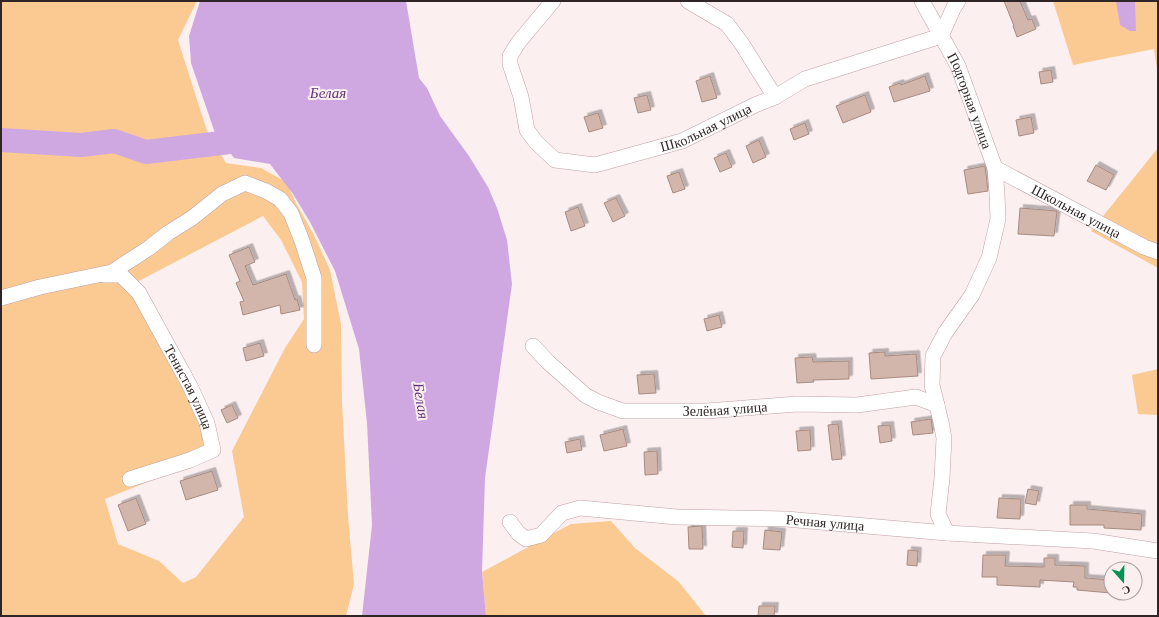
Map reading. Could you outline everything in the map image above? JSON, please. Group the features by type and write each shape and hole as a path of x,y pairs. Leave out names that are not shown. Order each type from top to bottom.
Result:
{"street":[{"name":"Школьная улица","path":"553,1 518,43 510,56 510,64 521,97 527,130 536,142 555,160 595,165 682,141 775,96 805,79 941,36"},
{"path":"688,1 727,24 742,44 775,96"},
{"name":"Подгорная улица","path":"922,1 958,66 995,168 998,219 989,258 972,295 945,333 933,356 932,385 944,438 938,514 947,533"},
{"name":"Подгорная улица","path":"941,36 958,1"},
{"name":"Школьная улица","path":"995,168 1144,247 1158,252"},
{"path":"1,298 40,287 112,272 149,248 222,194 245,183 280,199 290,213 302,241 314,278 314,345"},
{"name":"Тенистая улица","path":"98,275 121,275 139,293 190,386 207,423 213,450 190,460 130,479"},
{"name":"Зелёная улица","path":"533,346 548,362 585,395 598,402 623,411 707,411 797,404 857,405 916,397 937,405"},
{"name":"Речная улица","path":"510,522 518,533 526,539 541,535 562,512 580,508 677,517 786,519 947,533 1093,541 1158,551"}],"shaded area":[{"path":"1,1 197,1 178,40 208,134 226,163 261,168 286,182 314,235 330,270 341,324 342,402 348,516 354,584 346,616 1,616","holes":["263,216 281,240 302,282 304,319 285,348 232,451 244,517 196,577 183,583 159,561 118,544 105,499 217,454 137,282"]},
{"path":"1053,1 1158,1 1158,76 1154,49 1073,65"},
{"path":"1158,148 1158,268 1091,231"},
{"path":"1158,369 1158,415 1138,414 1132,375"},
{"path":"611,521 635,548 679,582 706,616 486,616 482,572 571,524"}],"water":[{"name":"Белая","path":"200,1 406,1 419,78 427,88 440,116 469,156 488,187 497,208 507,240 512,284 485,478 482,572 486,616 362,616 372,525 367,423 359,349 335,271 310,222 293,194 270,164 234,158 215,133 191,63 189,36"},
{"path":"1116,1 1135,1 1136,31 1130,31 1120,25"}],"building":[{"path":"1004,1 1020,1 1028,20 1032,19 1036,29 1017,37"},
{"path":"1051,70 1053,82 1041,84 1039,72"},
{"path":"710,76 717,98 702,102 696,81"},
{"path":"925,76 930,91 894,102 889,87 900,83 901,85"},
{"path":"647,95 651,110 638,113 634,98"},
{"path":"865,95 871,112 843,123 836,106"},
{"path":"598,113 603,128 589,132 584,117"},
{"path":"1031,117 1034,133 1019,136 1016,120"},
{"path":"805,123 809,134 794,140 790,129"},
{"path":"759,140 766,157 753,163 746,146"},
{"path":"726,153 732,167 720,172 714,158"},
{"path":"1096,165 1114,175 1106,190 1087,181"},
{"path":"985,166 988,191 968,194 964,170"},
{"path":"679,172 685,189 673,193 667,176"},
{"path":"616,198 625,216 613,222 604,203"},
{"path":"578,207 585,226 571,231 565,212"},
{"path":"1020,208 1057,211 1054,236 1018,234"},
{"path":"249,247 255,262 245,266 253,285 286,274 300,310 281,314 280,305 243,315 240,302 244,301 236,283 240,281 229,255"},
{"path":"719,315 722,327 707,331 704,319"},
{"path":"260,343 264,356 246,361 243,348"},
{"path":"885,352 885,356 916,354 918,376 871,379 869,353"},
{"path":"812,357 813,362 849,361 849,379 813,380 814,382 797,383 795,358"},
{"path":"654,374 656,393 639,394 637,375"},
{"path":"232,405 238,418 227,423 221,410"},
{"path":"931,419 933,433 913,435 911,422"},
{"path":"838,424 842,459 832,460 828,425"},
{"path":"890,425 892,441 880,443 878,426"},
{"path":"623,429 627,446 604,451 600,435"},
{"path":"810,430 811,450 798,451 796,431"},
{"path":"580,439 582,450 567,453 565,442"},
{"path":"657,451 658,474 645,475 644,452"},
{"path":"212,471 218,490 186,500 180,481"},
{"path":"1028,489 1039,491 1036,505 1025,503"},
{"path":"136,498 146,524 128,531 118,505"},
{"path":"999,498 1021,499 1020,519 997,518"},
{"path":"1070,505 1087,505 1087,509 1142,514 1141,530 1104,528 1104,525 1070,525"},
{"path":"702,526 703,549 689,549 688,527"},
{"path":"765,530 782,532 780,550 763,549"},
{"path":"733,531 744,531 743,548 732,547"},
{"path":"908,550 918,551 917,566 907,565"},
{"path":"983,555 1006,555 1005,566 1044,567 1044,558 1055,558 1055,565 1085,566 1085,578 1103,579 1103,592 1077,590 1077,587 1073,587 1074,582 1040,580 1040,587 997,585 997,577 982,577"},
{"path":"759,606 775,606 774,616 758,616"}],"waterway":[{"name":"Белая","path":"1,140 81,145 114,141 146,152 255,139"}]}
